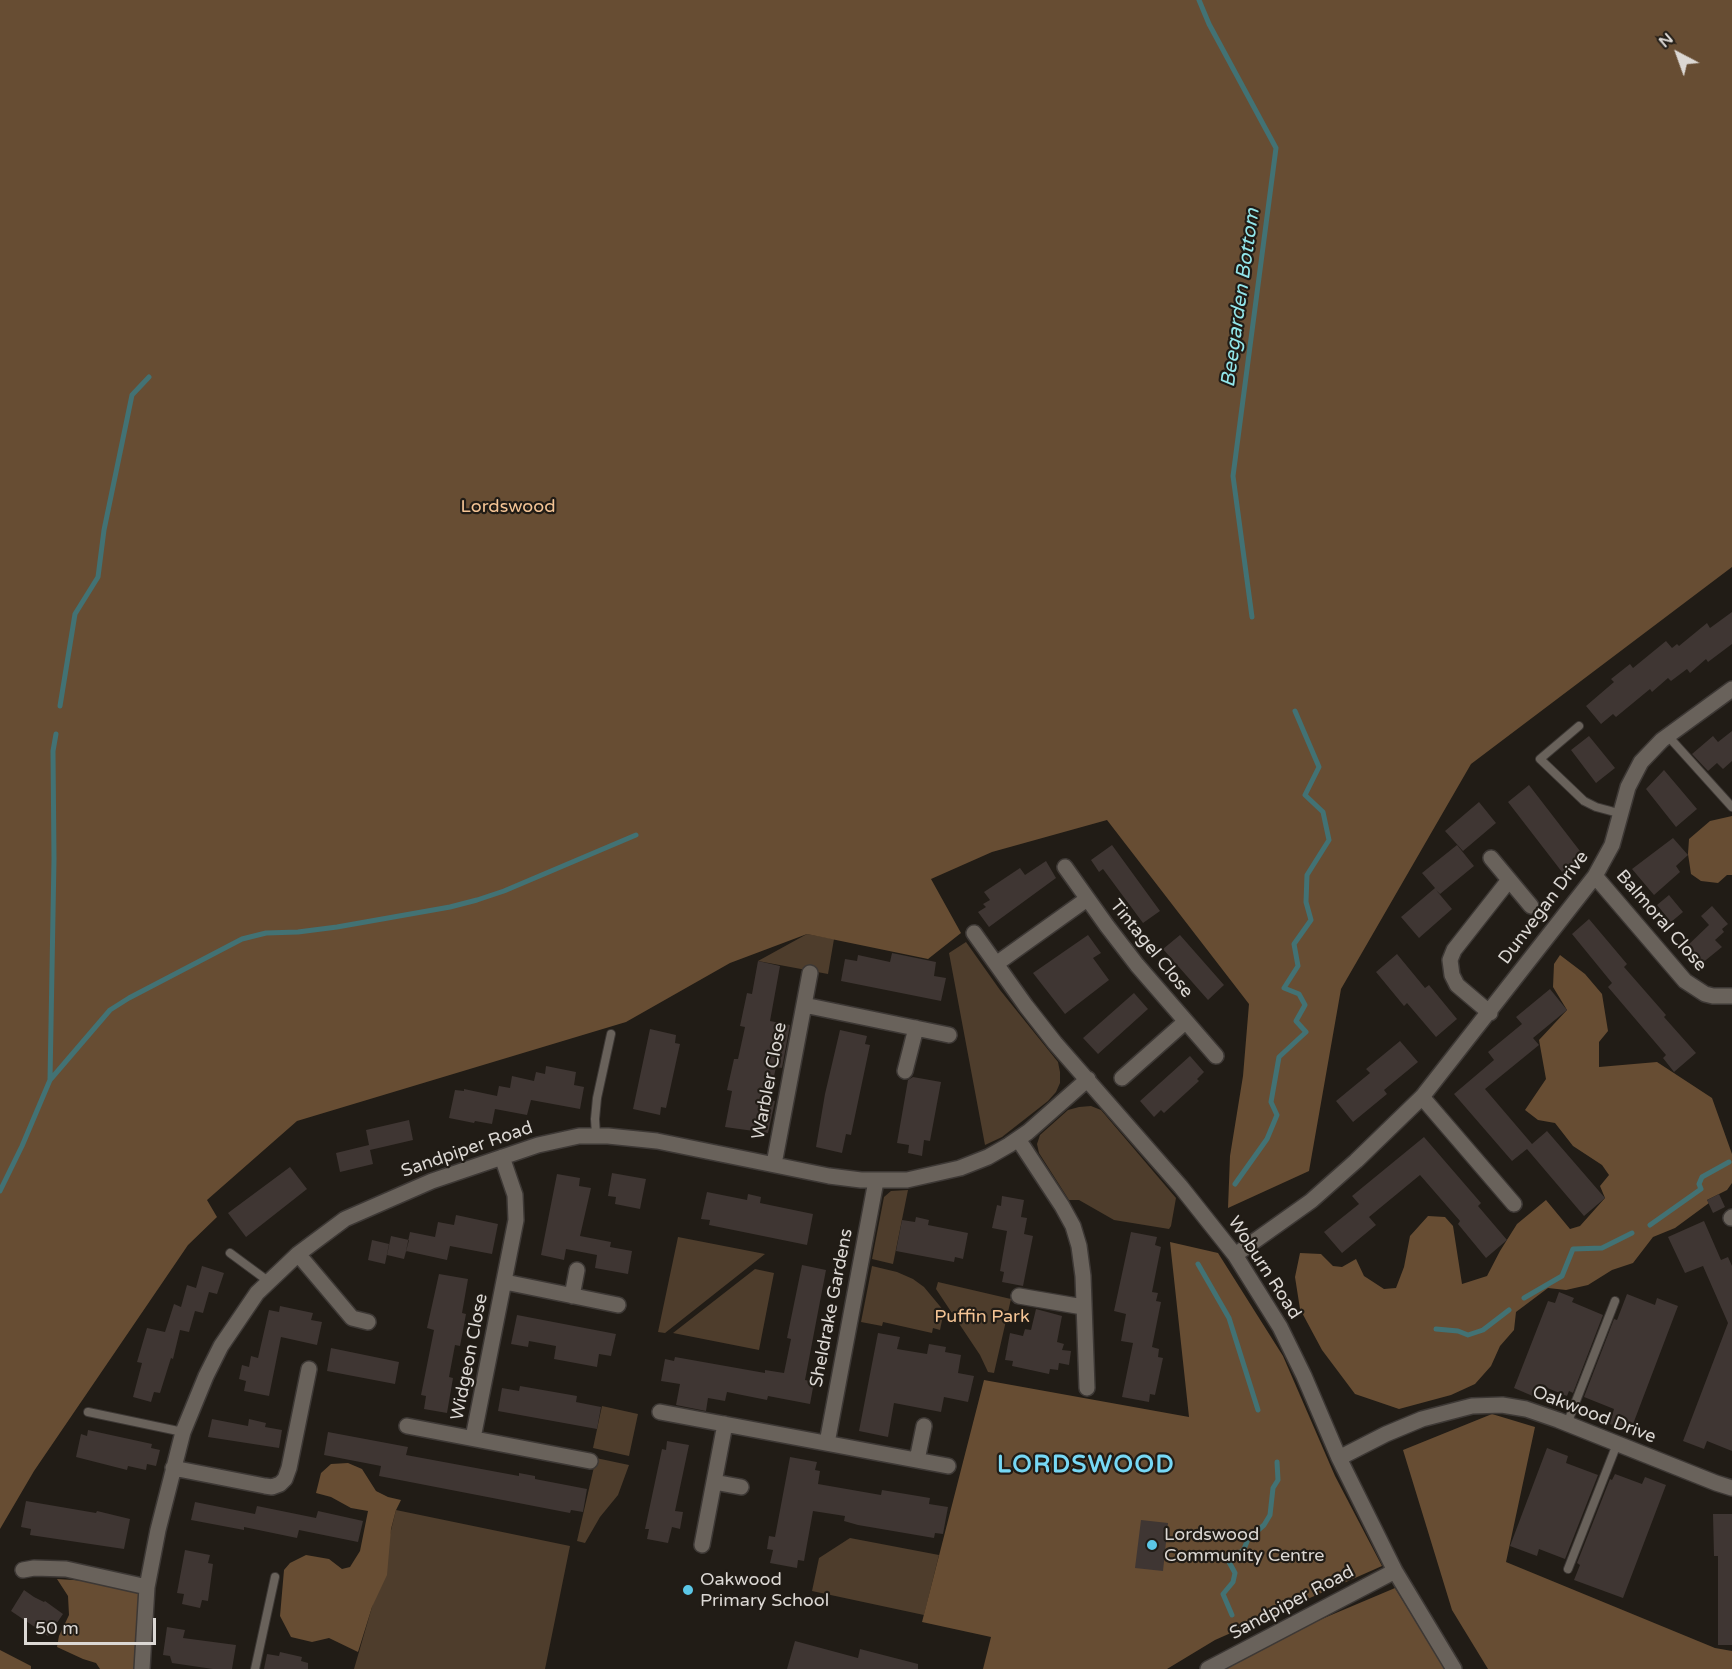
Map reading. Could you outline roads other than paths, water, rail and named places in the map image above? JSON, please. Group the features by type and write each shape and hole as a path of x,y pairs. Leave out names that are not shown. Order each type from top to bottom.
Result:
{"street":[{"name":"Dunvegan Drive","path":"1235,1255 1311,1201 1422,1097 1595,876 1612,845 1634,773 1650,750 1732,689"},
{"name":"Dunvegan Drive","path":"1491,858 1531,906"},
{"name":"Tintagel Close","path":"1065,867 1137,965 1216,1056"},
{"name":"Balmoral Close","path":"1595,876 1685,981 1705,994 1732,996"},
{"path":"1490,1013 1457,985 1452,975 1450,960 1454,951 1509,880"},
{"name":"Tintagel Close","path":"996,964 1087,899"},
{"name":"Woburn Road","path":"974,933 1026,1006 1181,1187 1235,1255 1280,1327 1339,1458 1395,1571 1454,1669"},
{"name":"Warbler Close","path":"774,1164 810,973"},
{"name":"Warbler Close","path":"804,1005 949,1035"},
{"name":"Tintagel Close","path":"1122,1078 1185,1022"},
{"path":"905,1071 916,1028"},
{"name":"Sandpiper Road","path":"141,1669 147,1587 158,1530 183,1432 221,1346 240,1316 268,1281 320,1236 364,1209 432,1180 563,1138 630,1137 681,1144 829,1176 876,1181 908,1180 960,1168 988,1157 1017,1139 1088,1079"},
{"path":"1422,1097 1514,1204"},
{"path":"1017,1139 1073,1226 1083,1276 1087,1388"},
{"name":"Widgeon Close","path":"473,1438 505,1282 517,1207 512,1181 502,1157"},
{"name":"Sheldrake Gardens","path":"826,1443 876,1181"},
{"path":"298,1254 352,1318 368,1322"},
{"path":"572,1296 578,1270"},
{"name":"Widgeon Close","path":"505,1282 618,1305"},
{"path":"1019,1296 1083,1307"},
{"path":"173,1468 265,1486 272,1487 280,1484 285,1479 289,1468 309,1370"},
{"name":"Oakwood Drive","path":"1339,1458 1422,1419 1472,1406 1502,1405 1526,1409 1732,1488"},
{"path":"660,1412 948,1466"},
{"path":"702,1545 725,1424"},
{"name":"Widgeon Close","path":"406,1426 590,1461"},
{"path":"917,1460 924,1426"},
{"path":"714,1482 741,1487"},
{"path":"22,1570 66,1569 147,1587"},
{"name":"Sandpiper Road","path":"1208,1669 1395,1571"}],"lane":[{"path":"1579,726 1540,759 1584,801 1622,814"},
{"path":"1668,736 1732,807"},
{"path":"596,1136 597,1098 611,1034"},
{"path":"230,1253 268,1281"},
{"path":"1567,1424 1616,1301"},
{"path":"88,1412 183,1432"},
{"path":"1568,1569 1617,1444"},
{"path":"255,1669 275,1577"}],"waterway":[{"name":"Beegarden Bottom","path":"1199,0 1209,24 1276,148 1233,476 1252,617"},
{"path":"60,706 75,614 98,577 104,530 132,395 149,377"},
{"name":"Beegarden Bottom","path":"1235,1184 1267,1139 1277,1115 1271,1102 1279,1057 1306,1032 1296,1021 1305,1005 1299,994 1284,988 1298,966 1294,944 1311,920 1306,902 1307,875 1329,840 1323,812 1305,795 1319,767 1295,711"},
{"path":"50,1080 54,859 53,751 56,734"},
{"path":"0,1191 50,1080 110,1010 129,998 242,939 266,933 337,927 477,900 504,891 636,835"},
{"path":"1650,1225 1701,1189 1699,1184 1702,1177 1729,1162"},
{"path":"1524,1298 1562,1276 1573,1249 1602,1248 1632,1233"},
{"name":"Beegarden Bottom","path":"1198,1264 1229,1318 1258,1410"},
{"path":"1436,1329 1458,1331 1468,1335 1483,1330 1509,1310"},
{"name":"Beegarden Bottom","path":"1232,1615 1223,1594 1233,1582 1235,1573 1228,1560 1228,1555 1241,1552 1248,1539 1264,1525 1270,1515 1273,1488 1278,1480 1277,1462"}],"place":[{"name":"Lordswood Community Centre","path":"1152,1545"},
{"name":"Oakwood Primary School","path":"688,1590"}],"district":[{"name":"LORDSWOOD","path":"1086,1466"}],"park label":[{"name":"Lordswood","path":"508,507"},
{"name":"Puffin Park","path":"982,1317"}]}
